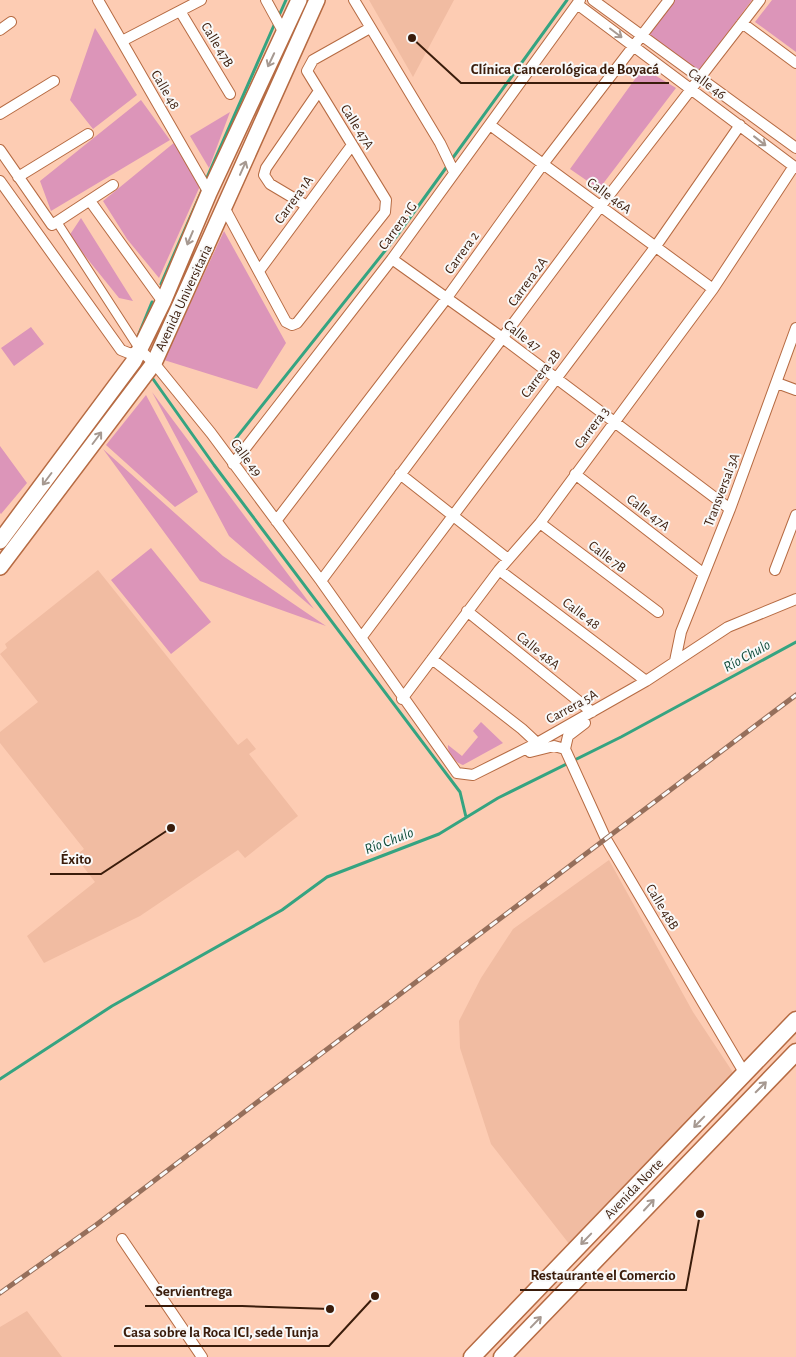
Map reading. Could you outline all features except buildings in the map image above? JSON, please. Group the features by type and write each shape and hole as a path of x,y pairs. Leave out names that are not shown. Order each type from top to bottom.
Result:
{"main road":[{"name":"Avenida Universitaria","path":"0,541 124,377 140,350 163,302 209,193 299,0"},
{"name":"Avenida Universitaria","path":"0,567 154,363 225,209 317,0"},
{"name":"Avenida Norte","path":"472,1357 796,1020"},
{"name":"Avenida Norte","path":"502,1357 796,1052"}],"street":[{"name":"Calle 48","path":"98,0 209,193"},
{"path":"122,41 201,0"},
{"path":"266,0 284,33"},
{"path":"354,0 453,168"},
{"name":"Calle 46","path":"592,0 796,148"},
{"name":"Carrera 2","path":"276,521 446,299 543,164 669,0"},
{"name":"Carrera 2A","path":"321,581 400,474 504,339 600,207 760,0"},
{"name":"Calle 46","path":"578,2 634,47 795,167"},
{"name":"Carrera 1G","path":"233,464 392,259 453,168 490,125 578,2"},
{"name":"Calle 47B","path":"180,11 230,94"},
{"path":"0,30 11,22"},
{"path":"742,23 796,63"},
{"name":"Calle 47A","path":"259,271 286,322 292,325 297,323 385,212 386,200 319,92 308,68 313,60 370,28"},
{"path":"0,114 54,81"},
{"path":"307,206 270,184 264,175 266,168 319,92"},
{"name":"Calle 46A","path":"490,125 713,289"},
{"name":"Carrera 2B","path":"361,638 656,246 740,125"},
{"path":"18,177 88,134"},
{"name":"Carrera 1A","path":"259,271 352,145"},
{"path":"0,150 52,225 113,185"},
{"name":"Carrera 3","path":"402,699 499,570 540,523 713,289 795,167"},
{"path":"0,181 121,350 131,354 140,350 57,222"},
{"path":"90,201 163,302"},
{"path":"225,209 259,271"},
{"name":"Calle 47","path":"392,259 504,339 613,423 730,509"},
{"name":"Transversal 3A","path":"675,661 681,632 730,509 796,328"},
{"name":"Calle 49","path":"140,350 154,363 321,581 402,699 457,773"},
{"path":"777,383 796,390"},
{"path":"400,474 508,559"},
{"name":"Calle 47A","path":"575,474 704,574"},
{"path":"775,570 796,515"},
{"name":"Calle 7B","path":"540,523 658,612"},
{"name":"Calle 48","path":"499,570 646,681"},
{"name":"Carrera 5A","path":"457,773 464,776 474,774 537,743 646,681 728,627 796,599"},
{"name":"Calle 48A","path":"467,611 592,712"},
{"path":"432,659 522,729 537,743"},
{"path":"474,774 483,773 538,748 554,746 565,750 568,736 574,730 621,696"},
{"name":"Calle 48B","path":"565,750 582,783 606,839 745,1074"},
{"path":"122,1239 202,1357"}],"shaded area":[{"path":"369,0 454,0 413,77"},
{"path":"673,0 752,0 696,75 645,37"},
{"path":"772,0 796,0 796,52 755,22"},
{"path":"95,28 137,95 93,129 70,100"},
{"path":"643,68 676,88 599,189 570,169"},
{"path":"141,100 170,140 51,211 40,181"},
{"path":"230,112 209,168 190,136"},
{"path":"175,142 200,186 159,278 127,239 103,201"},
{"path":"81,218 133,301 119,298 69,236"},
{"path":"224,231 286,343 257,389 164,360"},
{"path":"31,327 44,344 14,366 1,348"},
{"path":"152,392 314,609 229,536"},
{"path":"146,395 198,492 175,507 106,445"},
{"path":"0,446 27,483 1,514 0,513"},
{"path":"103,449 223,556 326,626 200,581"},
{"path":"151,548 211,622 171,654 111,580"},
{"path":"98,570 238,745 247,738 256,749 249,754 298,816 245,858 238,850 140,916 44,963 27,936 95,882 75,856 84,849 0,743 0,732 38,702 0,654 7,648 5,644"},
{"path":"481,722 503,743 463,765 460,764 450,754 448,745 462,756 478,737 473,731"},
{"path":"609,860 693,1012 736,1077 570,1245 491,1144 460,1048 459,1021 481,978 513,929"},
{"path":"27,1311 62,1357 0,1357 0,1327"}],"waterway":[{"path":"278,18 286,0"},
{"path":"452,159 567,0"},
{"path":"205,182 275,23"},
{"path":"233,442 396,237 448,165"},
{"path":"161,284 203,188"},
{"path":"136,341 152,302"},
{"path":"153,379 214,465 460,792 466,817"},
{"name":"Río Chulo","path":"0,1079 112,1006 282,910 327,877 439,834 498,798 621,737 796,642"}],"railway":[{"path":"0,1293 96,1225 796,695"}],"place":[{"name":"Clínica Cancerológica de Boyacá","path":"412,38"},
{"name":"Éxito","path":"171,828"},
{"name":"Restaurante el Comercio","path":"700,1214"},
{"name":"Casa sobre la Roca ICI, sede Tunja","path":"375,1296"},
{"name":"Servientrega","path":"330,1309"}]}
